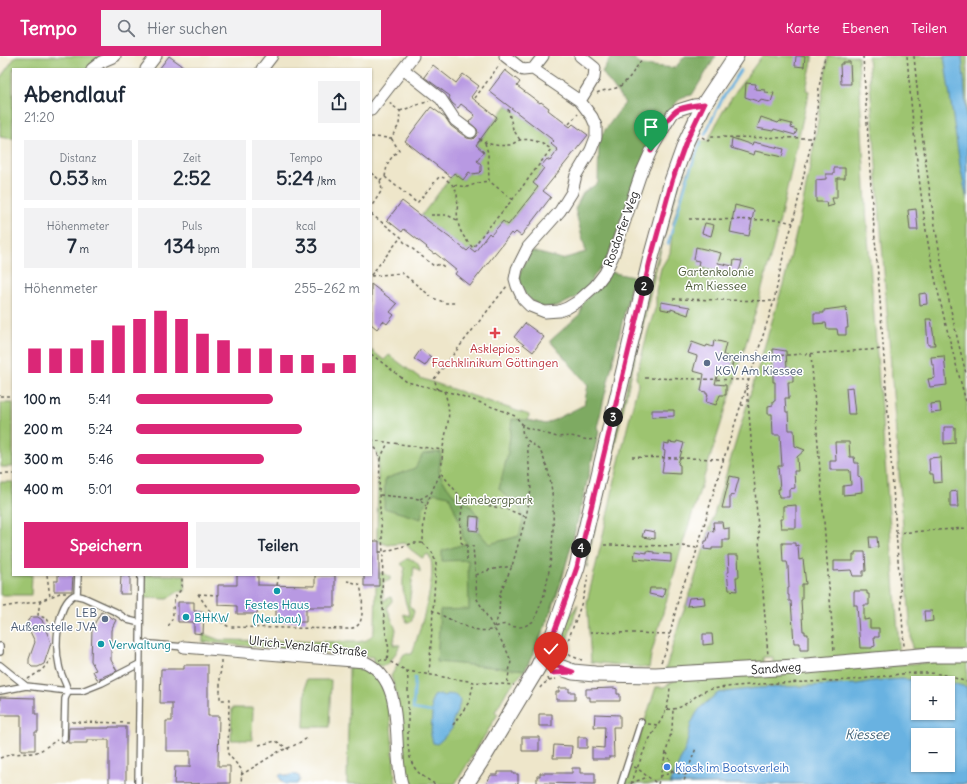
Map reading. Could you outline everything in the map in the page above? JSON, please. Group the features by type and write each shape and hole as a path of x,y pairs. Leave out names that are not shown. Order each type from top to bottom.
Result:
{"main road":[{"path":"470,784 519,688 545,656 559,620 577,567 650,261 672,181 686,142 704,104 736,56"},
{"name":"Sandweg","path":"545,656 556,659 579,672 663,675 769,669 932,655 967,655"},
{"path":"519,688 547,674 579,672"},
{"path":"466,784 485,755"}],"street":[{"path":"93,68 101,62 115,56"},
{"path":"147,68 156,56"},
{"path":"263,68 272,56"},
{"path":"372,109 413,56"},
{"name":"Rosdorfer Weg","path":"505,56 523,70 533,69 582,104 592,117 596,126 596,137 591,150 576,175 572,192 560,211 528,247 517,269 515,279 523,299 530,306 545,312 559,311 568,308 595,286 605,273 613,256 640,176 651,151 665,126 673,114 678,110 694,105 704,104"},
{"path":"533,69 543,56"},
{"path":"580,56 595,68 594,78 582,104"},
{"path":"403,69 439,97 455,120 471,132"},
{"name":"Ulrich-Venzlaff-Straße","path":"184,647 365,662 371,665 383,676 392,696 399,771 402,784"}],"lane":[{"path":"64,739 65,699 68,691 59,667 58,634 60,619 67,603 75,596 78,576"},
{"path":"138,784 141,576"},
{"path":"75,596 83,596 116,612 128,620 140,624"},
{"name":"Ulrich-Venzlaff-Straße","path":"140,643 184,647"},
{"path":"0,646 0,652"},
{"path":"0,691 24,684 68,691 82,691 102,683 139,664"},
{"path":"0,665 24,684"},
{"path":"621,784 641,722"}],"path":[{"path":"475,98 505,56"},
{"path":"631,783 647,743 663,717 669,699 663,675 666,651 680,592 694,560 724,458 774,301 785,247 793,223 813,138 819,87 825,56"},
{"path":"863,56 872,204 905,658"},
{"path":"907,56 928,238 942,310 967,405"},
{"path":"914,56 926,173 940,257 967,377"},
{"path":"569,124 582,104 598,93 616,88 622,84 629,78 642,59"},
{"path":"382,97 400,111"},
{"path":"400,111 436,100 439,97"},
{"path":"508,109 513,129 520,140"},
{"path":"391,138 399,125 400,111"},
{"path":"454,185 458,198 457,220 463,236 473,248 551,149 540,142 520,140 509,145 485,143 471,132"},
{"path":"699,135 708,141 712,137 813,138"},
{"path":"372,137 391,138"},
{"path":"385,177 387,164 398,150 391,138"},
{"path":"485,143 488,153 489,181"},
{"path":"372,174 380,180 382,190 372,205"},
{"path":"385,177 418,203 439,176 443,177 454,185 466,187 489,181 513,199"},
{"path":"380,180 385,177"},
{"path":"372,215 401,237 404,242 434,266 440,264 446,268"},
{"path":"431,216 446,216 457,220"},
{"path":"689,219 780,220 793,223"},
{"path":"372,274 401,237"},
{"path":"372,275 402,274 433,298 446,303 457,302"},
{"path":"438,390 434,379 508,284"},
{"path":"673,299 774,301"},
{"path":"756,357 883,348"},
{"path":"811,354 835,664"},
{"path":"372,355 407,382 456,394 515,416 525,427 557,437 571,436 588,440 599,438 607,440"},
{"path":"645,378 749,380"},
{"path":"747,385 769,669"},
{"path":"429,675 436,563 432,552 423,543 423,530 426,506 430,494 441,473 443,450 449,417 448,402 444,391"},
{"path":"0,396 12,396"},
{"path":"741,405 749,406"},
{"path":"432,610 459,624 488,631 501,624 519,627 534,621 543,598 550,562 553,528 548,472 543,456 538,449 523,436 522,424"},
{"path":"494,628 499,614 500,593 512,566 526,517 531,490 527,441"},
{"path":"372,442 389,442 443,450"},
{"path":"380,459 389,442"},
{"path":"372,443 380,459 379,494 383,552 382,599 389,649 387,660"},
{"path":"632,457 724,458"},
{"path":"441,473 463,500 509,510 526,517"},
{"path":"0,474 12,474"},
{"path":"379,494 420,498 430,494"},
{"path":"420,498 426,506"},
{"path":"463,500 460,524 461,542 464,545 473,546 477,599 506,649 511,661 507,684"},
{"path":"896,533 967,528"},
{"path":"379,552 414,543 423,543"},
{"path":"467,545 467,560"},
{"path":"604,545 682,546 697,548"},
{"path":"476,575 489,570 512,566"},
{"path":"47,576 50,597"},
{"path":"168,626 172,621 176,595 182,588 182,576"},
{"path":"277,585 279,576"},
{"path":"218,595 198,594 216,618 223,624 230,627 348,629 354,628 360,624 362,593 359,584 347,581"},
{"path":"3,607 40,601 60,593 69,593 75,596"},
{"path":"40,601 38,615 49,621 58,644"},
{"path":"590,632 670,634"},
{"path":"24,684 42,670 55,654 58,653"},
{"path":"222,660 220,674 220,700 229,700 228,754 242,770 241,784"},
{"path":"393,664 407,671 474,682 507,684 519,688"},
{"path":"407,671 408,739 410,758 416,771 424,778 435,784"},
{"path":"666,709 673,710 679,708 699,694 710,690 761,684 850,680 894,675 931,674 967,682"},
{"path":"453,725 469,702 474,682"},
{"path":"637,768 648,778 658,784 672,729 673,710"},
{"path":"64,722 138,723"},
{"path":"641,722 658,725"},
{"path":"0,758 12,754 34,753 51,745 56,740 64,739"},
{"path":"241,775 278,752 306,739"},
{"path":"259,745 276,741 290,750"},
{"path":"684,781 696,748"},
{"path":"660,776 671,773 673,767 667,752"},
{"path":"672,770 674,772 686,775"},
{"path":"631,783 648,778"}],"green space":[{"path":"16,56 107,56 89,68 12,68 12,139 0,137 0,78"},
{"path":"611,56 632,56 641,65 675,68 685,56 716,56 692,95 682,97 661,122 608,256 586,288 577,297 557,307 540,307 526,296 519,281 521,270 531,251 562,259 586,252 575,209 583,193 598,183 599,138 625,103 602,72"},
{"path":"742,56 744,56 713,103 701,128 690,154 672,207 654,276 586,567 588,553 650,284 682,168 708,110"},
{"name":"Gartenkolonie Am Kiessee","path":"762,56 813,56 806,90 809,91 780,220 759,300 682,546 651,655 649,668 591,662 587,602 638,384 636,377 656,306 656,290 661,268 670,253 673,222 687,174 701,140 708,142 722,113"},
{"path":"828,56 858,56 867,224 899,645 896,654 773,664 773,657 763,657 763,665 665,671 691,591 785,278 799,223 810,167"},
{"path":"868,56 967,56 967,651 912,649"},
{"path":"507,105 554,141 551,144 558,150 550,161 547,159 541,166 544,168 533,183 538,187 508,225 503,221 491,235 489,234 483,241 485,243 477,254 467,251 421,216 454,173 463,180 469,172 472,174 474,172 476,174 481,171 477,161 484,152 476,145"},
{"path":"610,272 633,277 597,428 599,431 577,523 560,583 539,642 525,670 437,662 440,610 469,609 468,560 442,561 442,551 467,543 463,539 461,525 449,496 434,493 423,507 421,519 384,508 385,479 415,468 423,454 441,452 439,472 444,482 457,499 465,499 479,517 478,531 489,544 519,536 523,521 520,509 499,489 508,452 512,419 546,424 584,405 588,385 550,341 580,314 583,303"},
{"name":"Leinebergpark","path":"372,351 384,360 389,355 420,378 529,415 528,420 588,435 599,431 563,576 553,607 525,670 508,689 495,712 498,714 455,784 408,784 404,774 397,696 391,676 404,654 412,654 427,603 432,574 431,562 428,554 422,558 405,543 388,545 377,541 378,456 372,447"},
{"path":"1,403 12,403 12,467 1,467"},
{"path":"0,482 12,482 12,576 32,576 31,595 0,595"},
{"path":"406,559 412,559 416,562 419,566 420,572 414,567 409,605 414,611 411,622 407,622 403,614 410,616 403,592 405,568 401,564"},
{"path":"379,573 384,573 390,577 390,580 383,583 383,601 391,597 392,601 387,607 396,630 393,645 400,645 393,658 387,665 378,666 373,663 373,657 203,642 203,634 220,640 358,642 367,640 373,634 375,625 376,586"},
{"path":"145,576 185,576 185,591 179,591 167,599 145,598"},
{"path":"578,604 566,644 562,651 560,646 561,633 567,620"},
{"name":"Kiessee","path":"967,660 967,784 624,784 656,687 664,687 677,679"},
{"path":"349,666 361,668 373,674 384,688 391,729 396,784 347,784"},
{"path":"306,680 331,680 329,727 304,727"},
{"path":"232,708 253,708 252,740 231,740"}],"water":[{"path":"944,56 962,56 966,110 967,200 960,165"},
{"name":"Kiessee","path":"911,680 911,720 955,720 955,684 967,687 967,784 670,784 686,747 691,724 696,714 701,707 718,693 757,688 857,684 873,681"},
{"path":"440,694 444,696 447,694 455,695 460,700 460,704 453,721 452,729 437,744 433,743 431,735 431,702 434,696"},
{"path":"281,774 288,776 296,774 299,776 300,780 297,784 285,784 279,776"}],"building":[{"path":"169,56 186,68 160,68"},
{"path":"796,56 805,56 804,67 795,66"},
{"path":"843,62 850,62 851,84 841,84 840,64 843,64"},
{"path":"433,65 456,83 463,74 479,86 471,97 497,117 476,145 484,152 477,161 481,164 481,171 479,173 472,174 469,172 463,180 454,173 451,177 405,141 431,107 445,117 451,126 467,138 473,139 478,133 477,129 469,122 475,115 461,104 458,108 452,103 449,98 450,96 424,77"},
{"path":"505,70 520,82 517,86 549,108 548,110 570,127 573,124 588,135 543,191 551,197 521,236 516,232 513,235 511,233 470,286 455,274 457,271 435,253 434,254 426,248 427,247 404,229 402,232 387,220 402,201 467,251 470,248 475,252 489,233 491,235 503,221 508,225 538,187 533,183 544,168 541,166 547,159 550,161 558,150 551,144 554,141 489,91"},
{"path":"746,83 756,84 755,89 774,93 771,102 760,100 760,102 745,97"},
{"path":"761,117 778,123 780,121 792,124 791,128 797,130 795,135 774,129 773,131 757,128"},
{"path":"732,138 752,145 753,142 784,149 782,157 755,151 754,155 731,148"},
{"path":"834,168 845,168 845,178 837,178 837,198 832,198 834,205 827,207 826,202 816,202 816,180 826,179 826,174 834,174"},
{"path":"735,205 754,210 749,236 730,232"},
{"path":"916,209 918,230 910,230 908,210"},
{"path":"705,223 714,225 711,236 702,233"},
{"path":"696,247 721,253 718,263 733,266 734,260 742,261 738,275 698,266 699,261 694,260"},
{"path":"372,285 397,304 390,312 394,315 387,324 383,321 377,329 372,325"},
{"path":"926,293 927,304 920,305 919,294"},
{"path":"661,302 690,307 688,315 671,309 671,311 661,309"},
{"path":"846,307 848,328 846,328 846,335 838,335 837,329 827,329 826,323 814,324 814,313 824,313 824,310"},
{"path":"926,319 931,319 935,345 928,345"},
{"path":"525,323 544,337 533,352 514,337"},
{"path":"714,340 726,343 723,355 730,357 729,361 733,362 730,373 719,369 715,384 726,385 726,395 720,395 716,405 706,402 708,394 701,391 704,374 693,371 697,356 688,353 692,342 706,347 707,345 713,347"},
{"path":"421,349 431,357 425,366 414,359"},
{"path":"773,349 786,351 787,369 791,369 791,374 793,374 793,382 788,382 789,398 785,398 786,412 788,412 789,430 794,430 795,446 805,450 797,457 798,471 794,471 795,488 789,489 789,497 779,497 778,489 780,489 778,466 782,466 780,435 773,435 772,414 768,414 768,406 773,405 773,401 775,401 775,382 773,382"},
{"path":"944,356 947,385 930,387 928,379 935,378 934,365 932,365 931,357"},
{"path":"852,387 855,414 848,414 846,388"},
{"path":"940,403 941,412 931,413 930,404"},
{"path":"652,410 674,410 674,416 652,417"},
{"path":"944,427 955,427 955,443 944,444"},
{"path":"677,441 684,443 678,464 680,465 680,474 662,473 665,451 663,450 664,443 676,443"},
{"path":"835,442 849,442 850,457 854,457 855,463 858,463 858,477 861,478 862,492 843,495 843,486 851,485 850,471 830,470 830,461 836,461"},
{"path":"941,457 942,482 934,483 933,474 930,474 929,458"},
{"path":"730,476 739,478 734,496 730,495 730,508 722,508"},
{"path":"957,491 958,507 950,507 950,492"},
{"path":"796,505 796,528 781,528 780,519 783,519 783,506"},
{"path":"470,516 479,517 478,531 469,530"},
{"path":"713,522 722,522 723,529 729,528 729,540 723,540 723,548 712,548 712,550 704,549 705,541 707,541 710,531 714,532"},
{"path":"644,530 655,532 655,539 642,537"},
{"path":"869,537 877,537 878,547 870,548"},
{"path":"372,541 379,541 379,586 364,586 364,576 372,576"},
{"path":"782,543 795,543 795,546 798,545 799,560 803,559 806,584 802,584 801,600 803,631 805,631 805,634 808,634 808,650 800,650 800,643 794,643 791,601 789,601 788,595 788,566 787,562 783,562"},
{"path":"635,551 671,554 671,562 634,559"},
{"path":"855,552 865,552 866,571 863,571 863,576 853,576 851,570 834,571 834,561 853,561 853,555 855,555"},
{"path":"728,555 738,555 739,577 736,577 737,591 729,590 727,572 729,572"},
{"path":"58,576 73,576 72,591 54,591 54,581 58,581"},
{"path":"121,576 130,576 130,594 120,594"},
{"name":"Festes Haus (Neubau)","path":"237,576 258,576 258,585 315,586 315,576 335,576 335,607 306,607 306,622 276,622 276,606 258,606 257,614 237,614 237,606 218,605 218,585 237,585"},
{"path":"650,588 665,588 663,597 649,594"},
{"path":"854,591 867,591 867,594 869,594 869,605 864,605 864,620 870,619 870,628 879,628 879,637 874,637 875,646 872,648 860,648 857,605 854,605"},
{"path":"704,597 705,604 687,606 689,598"},
{"path":"178,602 194,602 194,611 204,611 203,634 194,633 194,622 178,622"},
{"path":"924,611 932,611 933,621 925,622"},
{"name":"Verwaltung","path":"101,612 116,620 111,630 111,660 117,671 97,679 93,671 96,670 91,661 92,628"},
{"path":"32,617 38,617 42,620 51,643 44,664 38,667 32,667 29,664 29,659 35,642 27,625 28,620"},
{"path":"703,634 712,634 713,644 703,645"},
{"path":"184,665 208,665 208,716 219,716 218,766 230,766 230,783 174,784 175,767 190,767 190,751 166,751 166,721 172,721 172,703 160,703 161,669 184,669"},
{"path":"559,688 569,688 569,692 575,692 575,700 556,700 556,692 559,692"},
{"path":"586,689 617,689 617,694 620,694 620,701 590,701 590,697 586,697"},
{"path":"0,697 35,698 35,714 38,714 38,732 35,732 35,750 21,750 21,715 0,715"},
{"path":"539,714 552,714 552,726 539,726"},
{"path":"595,714 620,715 620,727 613,727 614,757 609,757 609,759 592,759 592,747 604,748 605,727 594,727"},
{"path":"126,727 126,784 109,784 109,740 87,740 87,743 68,743 69,728"},
{"path":"522,737 539,737 539,751 522,751"},
{"path":"578,737 587,737 587,748 578,748"},
{"path":"554,745 572,746 571,758 553,758"},
{"path":"572,768 580,768 580,773 595,773 595,784 537,783 537,776 540,776 540,773 572,773"},
{"path":"498,772 513,772 513,774 518,774 518,784 486,784 491,775 498,775"}],"waterway":[{"path":"705,134 722,99 741,70"},
{"path":"668,244 689,173 701,141"},
{"path":"415,678 413,709 432,712"}],"place":[{"name":"Asklepios Fachklinikum Göttingen","path":"495,333"},
{"name":"Vereinsheim KGV Am Kiessee","path":"707,363"},
{"name":"Festes Haus (Neubau)","path":"277,591"},
{"name":"BHKW","path":"186,617"},
{"name":"LEB Außenstelle JVA","path":"105,619"},
{"name":"Verwaltung","path":"101,644"},
{"name":"Kiosk im Bootsverleih","path":"667,767"}],"route":[{"path":"551,673 573,672 554,665 545,656 577,567 650,261 672,181 686,142 704,104 683,108 673,114 651,151"}]}
